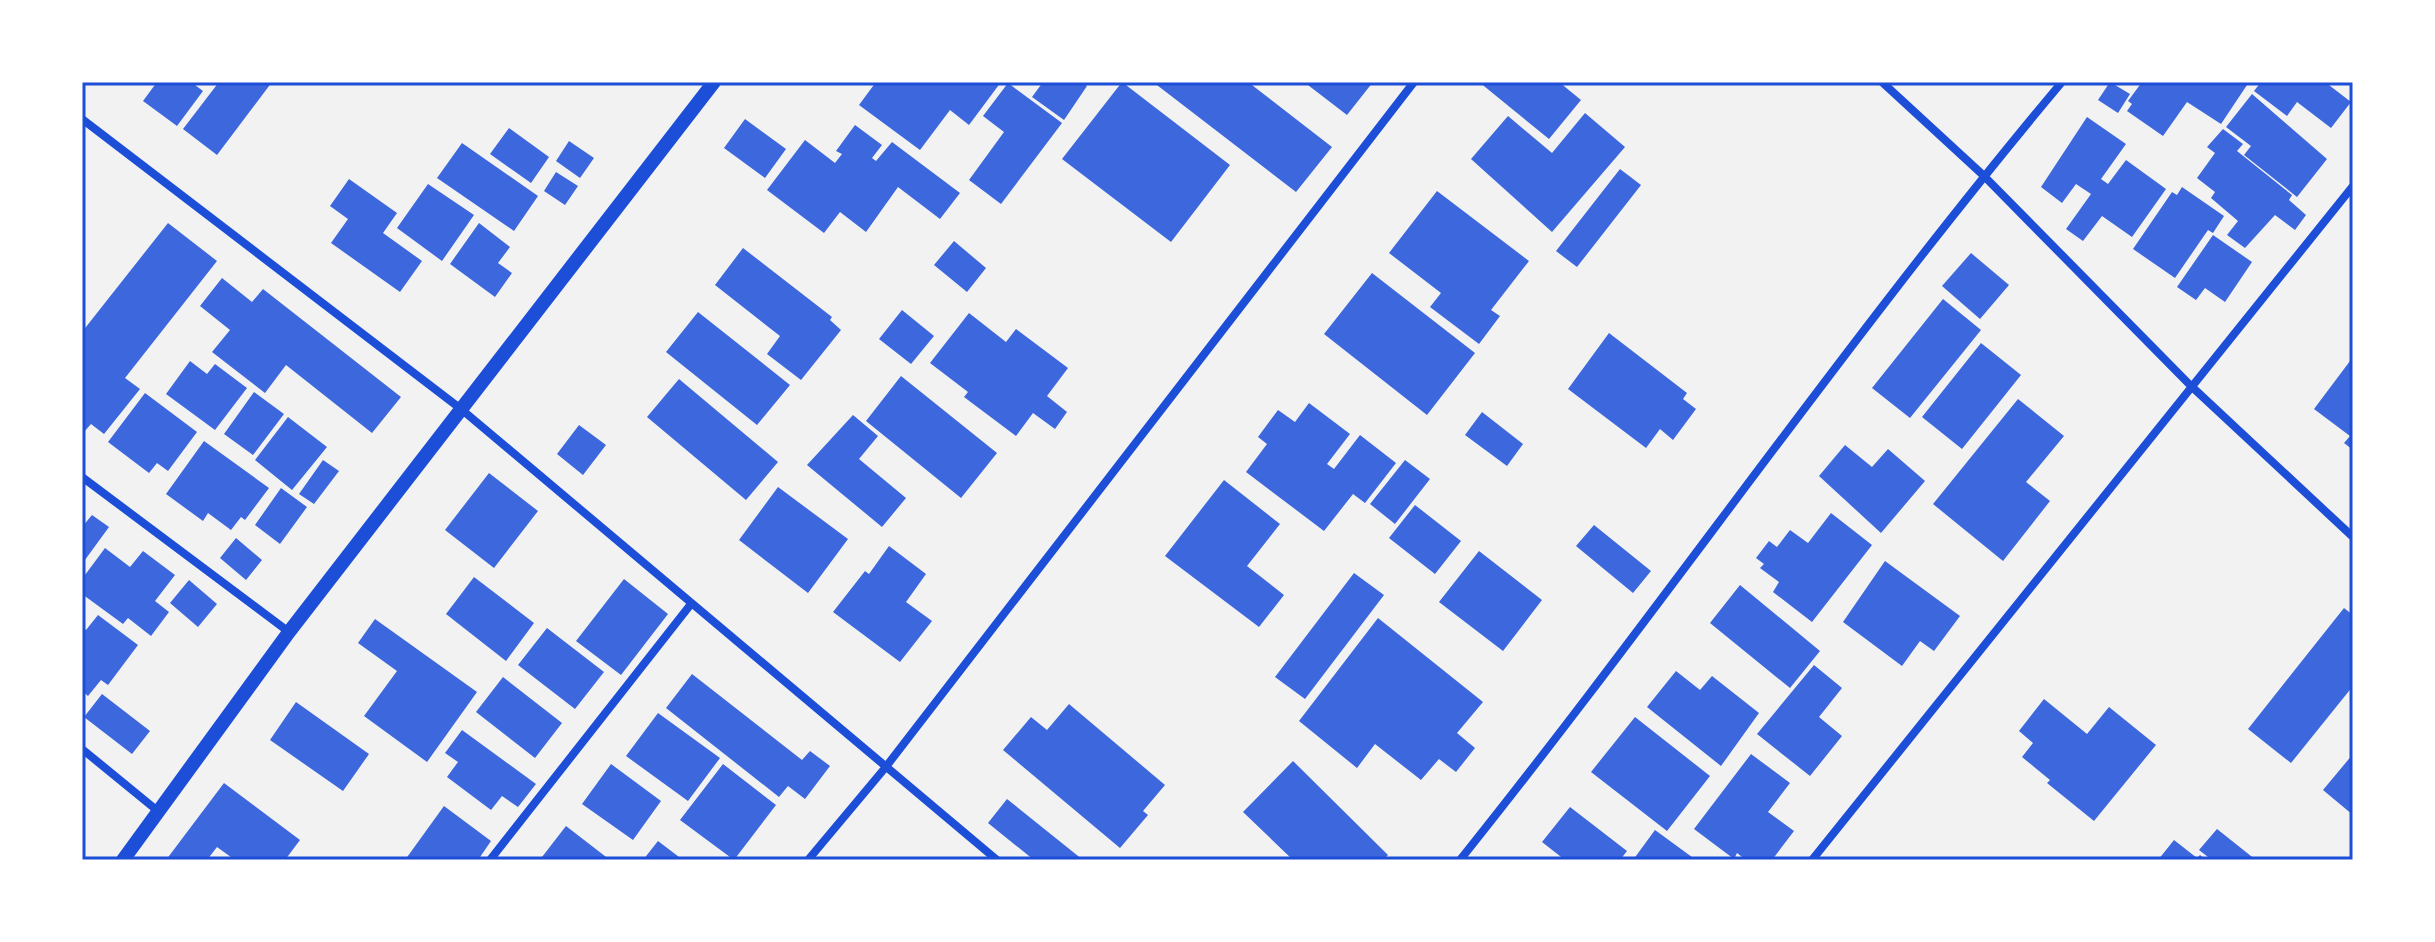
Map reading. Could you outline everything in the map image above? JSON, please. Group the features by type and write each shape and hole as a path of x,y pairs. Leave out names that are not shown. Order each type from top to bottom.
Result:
{"street":[{"path":"123,860 289,632 714,82"},
{"path":"808,860 885,768 1414,82"},
{"path":"1882,82 1983,175 2190,385 2353,537"},
{"path":"1460,860 1571,722 1983,175 2062,82"},
{"path":"82,119 461,409 997,860"},
{"path":"1812,860 2190,385 2353,186"},
{"path":"82,477 289,632"},
{"path":"490,860 691,604"},
{"path":"82,749 160,813"}],"building":[{"path":"157,82 191,82 203,91 177,126 143,101"},
{"path":"219,82 272,82 217,155 183,129"},
{"path":"876,82 1001,82 969,125 950,110 920,150 859,105"},
{"path":"1043,82 1082,82 1087,86 1064,120 1032,97"},
{"path":"1122,82 1230,165 1171,242 1062,159"},
{"path":"1153,82 1248,82 1332,147 1296,192"},
{"path":"1304,82 1373,82 1347,115"},
{"path":"1479,82 1559,82 1581,100 1549,139"},
{"path":"2110,82 2130,94 2118,113 2098,100"},
{"path":"2142,82 2145,85 2249,82 2221,124 2187,102 2163,136 2127,111 2132,104 2128,101"},
{"path":"2261,82 2325,82 2351,102 2331,128 2297,102 2287,116 2254,91"},
{"path":"1008,83 1062,123 1001,204 969,180 1004,132 983,116"},
{"path":"2252,94 2327,159 2297,197 2244,155 2251,146 2226,127"},
{"path":"1585,113 1625,147 1552,232 1471,159 1508,116 1552,153"},
{"path":"2087,117 2126,144 2101,179 2108,184 2126,160 2166,189 2132,237 2102,216 2083,241 2066,229 2091,194 2076,184 2062,203 2041,187"},
{"path":"745,119 786,149 765,178 724,148"},
{"path":"855,125 882,145 872,158 876,161 892,142 960,193 940,219 898,187 866,232 840,212 824,233 767,190 805,140 835,163 842,154 836,151"},
{"path":"509,128 549,157 531,183 490,154"},
{"path":"2223,129 2243,144 2237,151 2292,195 2289,200 2306,215 2295,230 2275,215 2245,248 2227,235 2238,221 2211,198 2215,192 2197,178 2215,153 2207,147"},
{"path":"569,141 594,158 580,178 556,161"},
{"path":"462,143 538,196 514,231 437,178"},
{"path":"1620,169 1641,185 1577,267 1556,251"},
{"path":"556,172 578,186 565,205 544,191"},
{"path":"349,179 397,213 383,233 422,261 400,292 331,243 348,219 330,206"},
{"path":"428,184 474,215 442,261 397,228"},
{"path":"2182,187 2224,216 2213,233 2208,230 2175,278 2133,249 2172,192 2177,195"},
{"path":"1437,191 1529,261 1491,310 1500,316 1479,344 1430,307 1441,293 1389,253"},
{"path":"168,223 217,261 125,378 140,389 104,434 91,424 84,432 82,332"},
{"path":"479,223 510,247 498,263 512,273 495,297 450,264"},
{"path":"2213,235 2252,262 2225,302 2205,288 2196,300 2177,287"},
{"path":"954,241 986,268 967,292 934,265"},
{"path":"743,248 832,317 830,320 841,330 801,380 767,354 780,336 715,285"},
{"path":"1971,253 2009,285 1980,319 1942,286"},
{"path":"1372,273 1475,353 1427,415 1324,334"},
{"path":"222,278 252,302 263,289 401,397 372,433 286,365 265,393 212,352 230,330 200,306"},
{"path":"1943,299 1981,330 1910,418 1872,388"},
{"path":"902,310 934,336 911,364 879,339"},
{"path":"698,312 790,385 757,425 666,352"},
{"path":"969,313 1006,342 1016,329 1068,368 1047,396 1067,412 1055,429 1033,413 1016,436 964,397 968,392 930,363"},
{"path":"1609,333 1687,393 1683,399 1696,409 1673,440 1660,429 1646,448 1568,389"},
{"path":"1981,343 2021,375 1962,449 1922,417"},
{"path":"2353,357 2353,450 2344,443 2350,436 2314,409"},
{"path":"190,361 207,374 215,364 247,388 215,430 166,394"},
{"path":"901,376 997,453 961,498 866,421"},
{"path":"679,379 778,462 746,500 647,417"},
{"path":"254,392 284,414 253,455 224,434"},
{"path":"145,393 197,432 168,471 157,463 149,473 108,442"},
{"path":"2018,399 2064,436 2026,482 2050,501 2003,561 1933,504"},
{"path":"1309,403 1350,434 1327,464 1334,469 1360,435 1396,463 1365,503 1353,494 1324,531 1246,472 1267,444 1258,437 1278,410 1295,422"},
{"path":"1482,412 1523,444 1507,466 1465,435"},
{"path":"853,415 878,436 859,459 906,498 882,527 807,465"},
{"path":"288,417 327,447 292,490 255,460"},
{"path":"579,425 606,445 583,475 557,454"},
{"path":"204,441 269,488 245,520 241,517 231,530 208,513 203,521 166,494"},
{"path":"1845,445 1872,467 1888,449 1925,481 1881,533 1819,476"},
{"path":"323,460 339,471 314,504 299,494"},
{"path":"1405,460 1430,479 1395,524 1370,504"},
{"path":"489,473 538,511 494,568 445,530"},
{"path":"1224,480 1280,524 1247,566 1284,595 1259,627 1165,556"},
{"path":"778,487 848,539 808,593 739,540"},
{"path":"281,488 307,507 280,544 255,525"},
{"path":"1415,505 1461,541 1435,574 1389,538"},
{"path":"1831,513 1872,545 1812,622 1773,592 1779,582 1760,568 1764,564 1756,558 1769,541 1777,547 1790,530 1808,543"},
{"path":"92,515 109,527 82,564 82,527"},
{"path":"1594,525 1651,571 1633,593 1576,546"},
{"path":"236,538 262,560 246,580 220,558"},
{"path":"889,546 926,574 906,602 932,621 900,662 833,612 865,571 869,574"},
{"path":"105,548 130,567 143,551 175,575 155,601 169,612 151,636 128,618 123,624 82,594 82,579"},
{"path":"1479,551 1542,600 1503,651 1439,602"},
{"path":"1885,561 1960,616 1934,651 1920,641 1902,666 1843,622"},
{"path":"1354,573 1384,595 1305,699 1275,677"},
{"path":"474,577 534,623 506,661 446,614"},
{"path":"624,579 668,614 621,675 576,641"},
{"path":"189,580 217,604 198,627 170,603"},
{"path":"1740,585 1820,651 1790,688 1710,623"},
{"path":"2344,608 2353,615 2353,686 2291,763 2248,729"},
{"path":"98,615 138,645 108,685 101,680 88,696 82,691 82,627 86,630"},
{"path":"1378,618 1483,702 1457,733 1475,748 1456,772 1439,759 1421,780 1375,744 1357,768 1299,721"},
{"path":"375,619 477,692 427,762 364,716 397,671 358,643"},
{"path":"547,628 604,672 575,709 518,665"},
{"path":"1814,665 1842,688 1819,717 1842,736 1810,776 1757,734"},
{"path":"1676,671 1700,690 1712,676 1759,713 1721,766 1647,707"},
{"path":"692,674 802,760 810,751 830,766 805,799 788,786 779,797 666,708"},
{"path":"503,677 562,723 535,758 476,712"},
{"path":"102,694 150,731 132,754 84,717"},
{"path":"2044,699 2087,734 2109,707 2156,745 2094,821 2047,783 2050,780 2022,757 2033,743 2019,731"},
{"path":"296,702 369,754 343,791 270,740"},
{"path":"1069,704 1165,785 1143,811 1148,815 1120,848 1003,750 1031,717 1047,730"},
{"path":"658,713 720,758 688,801 626,756"},
{"path":"1635,717 1710,776 1667,831 1591,772"},
{"path":"462,730 536,784 518,807 502,796 491,810 447,777 458,762 445,753"},
{"path":"1751,754 1790,783 1768,812 1794,831 1772,860 1746,860 1737,853 1734,859 1694,829"},
{"path":"2353,754 2353,815 2323,790"},
{"path":"1293,761 1388,855 1383,860 1293,860 1243,812"},
{"path":"611,764 661,801 633,840 582,804"},
{"path":"723,764 776,805 734,860 680,820"},
{"path":"224,783 300,840 285,860 235,860 217,847 207,860 166,860"},
{"path":"1007,799 1083,860 1034,860 988,823"},
{"path":"444,806 491,841 478,860 405,860"},
{"path":"1570,807 1627,851 1620,860 1565,860 1542,842"},
{"path":"566,826 610,860 547,860 542,857"},
{"path":"2217,829 2256,860 2212,860 2199,850"},
{"path":"1655,830 1696,860 1633,860"},
{"path":"2174,840 2197,858 2200,855 2206,860 2158,860"},
{"path":"658,841 683,860 643,860"}]}
